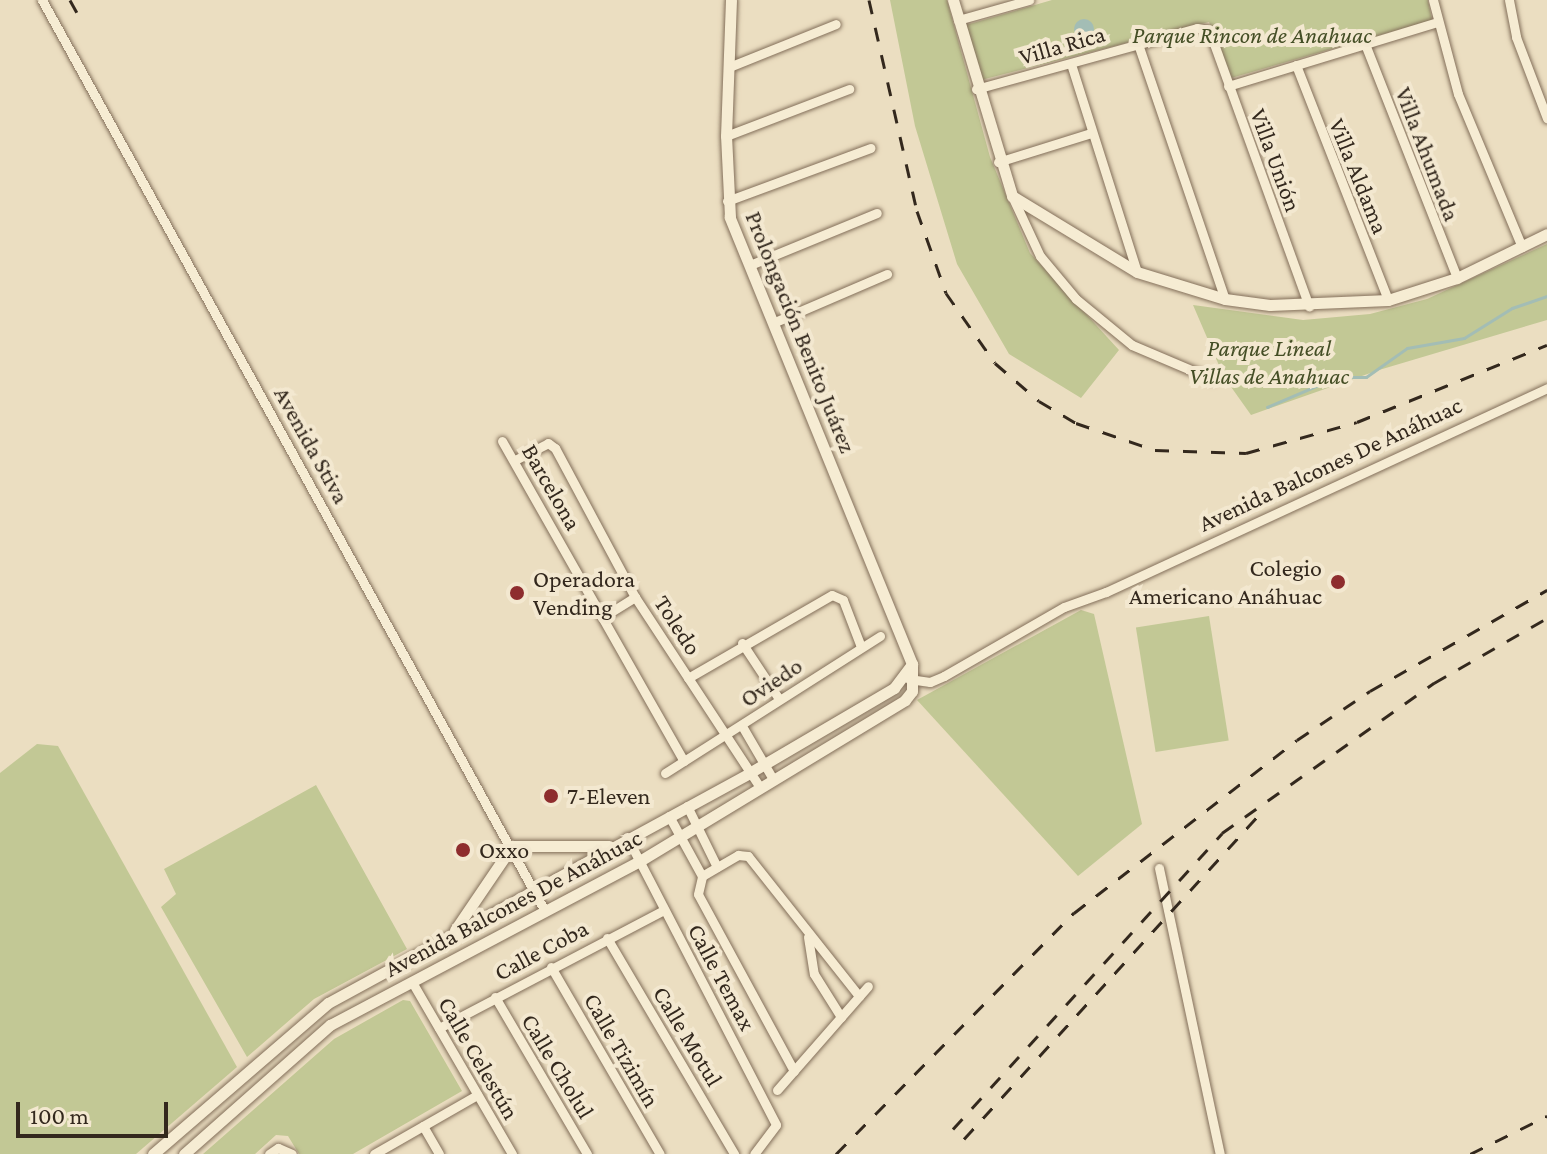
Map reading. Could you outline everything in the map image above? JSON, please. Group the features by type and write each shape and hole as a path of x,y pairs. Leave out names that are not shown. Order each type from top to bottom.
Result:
{"street":[{"name":"Avenida Stiva","path":"44,0 512,846 545,911"},
{"name":"Prolongación Benito Juárez","path":"731,0 727,201 893,627 912,664 916,683"},
{"path":"953,0 998,162 1040,256 1076,299 1132,345 1212,379"},
{"path":"958,20 1028,0"},
{"path":"1433,0 1458,94 1522,247"},
{"path":"1509,0 1516,37 1547,118"},
{"path":"1228,86 1437,22"},
{"path":"729,67 836,24"},
{"name":"Villa Rica","path":"976,89 1206,28"},
{"name":"Villa Unión","path":"1206,28 1212,34 1309,306"},
{"path":"1138,44 1225,299"},
{"name":"Villa Ahumada","path":"1365,44 1457,278"},
{"path":"1071,64 1137,272"},
{"name":"Villa Aldama","path":"1296,65 1388,300"},
{"path":"726,136 849,89"},
{"path":"998,162 1091,133"},
{"path":"727,201 870,148"},
{"path":"1012,196 1137,272 1225,299 1309,306 1388,300 1457,278 1547,234"},
{"path":"750,265 877,213"},
{"path":"775,322 887,274"},
{"name":"Avenida Balcones De Anáhuac","path":"184,1154 313,1037 695,829 905,700 916,683 944,676 1064,607 1106,592 1547,388"},
{"name":"Barcelona","path":"502,441 684,761"},
{"name":"Toledo","path":"515,460 546,444 555,448 635,597 728,736 748,773"},
{"path":"688,678 742,643 835,595 843,600 861,647"},
{"path":"603,617 635,597"},
{"name":"Oviedo","path":"665,773 728,736 779,699 880,636"},
{"path":"742,643 779,699"},
{"path":"912,664 903,676 916,683"},
{"name":"Avenida Balcones De Anáhuac","path":"153,1154 301,1022 431,946 748,773 894,688 903,676"},
{"path":"742,726 776,777"},
{"path":"748,773 757,789"},
{"path":"687,806 695,829 717,867"},
{"path":"669,816 702,876 698,894 794,1071"},
{"name":"Calle Temax","path":"627,837 775,1122 772,1136 754,1154"},
{"path":"449,936 512,846 612,846"},
{"path":"702,876 738,855 748,856 808,936 859,996"},
{"path":"1159,868 1220,1154"},
{"name":"Calle Coba","path":"439,1028 664,910"},
{"path":"808,936 814,974 841,1017"},
{"name":"Calle Motul","path":"607,938 734,1154"},
{"path":"412,982 410,967 431,946"},
{"name":"Calle Tizimín","path":"551,967 660,1154"},
{"name":"Calle Celestún","path":"412,982 512,1154"},
{"path":"777,1090 868,986"},
{"name":"Calle Cholul","path":"495,997 587,1154"},
{"path":"374,1154 477,1095"},
{"path":"423,1126 439,1154"},
{"path":"269,1154 278,1148 292,1154"}],"green space":[{"path":"890,0 947,0 990,157 1030,253 1119,350 1081,398 1009,354 957,264 915,126"},
{"name":"Parque Rincon de Anahuac","path":"1052,0 1428,0 1432,20 1231,78 1209,22 981,80 966,25"},
{"name":"Parque Lineal Villas de Anahuac","path":"1547,244 1547,320 1379,370 1251,415 1224,377 1193,305 1303,320 1370,314 1427,299"},
{"path":"1081,610 1094,614 1142,824 1078,876 917,700"},
{"path":"1209,616 1229,740 1156,752 1136,628"},
{"path":"37,744 58,746 237,1067 136,1154 0,1154 0,773"},
{"path":"316,785 407,949 314,999 247,1057 161,907 176,894 164,869"},
{"path":"403,1000 410,1001 462,1091 353,1154 299,1154 288,1136 276,1135 255,1154 203,1154 334,1039"}],"water":[{"path":"1084,19 1091,22 1094,29 1091,36 1084,39 1077,36 1074,29 1077,22"}],"waterway":[{"path":"1267,407 1337,377 1366,377 1407,348 1464,338 1512,308 1547,296"}],"railway":[{"path":"70,0 79,16"},
{"path":"869,0 917,211 946,293 995,363 1039,401 1076,423 1155,450 1246,453 1357,422 1547,345"},
{"path":"836,1154 1074,913 1297,740 1370,691 1547,590"},
{"path":"953,1129 1222,833 1434,683 1547,618"},
{"path":"964,1139 1260,814"},
{"path":"1470,1154 1547,1116"}],"place":[{"name":"Colegio Americano Anáhuac","path":"1338,582"},
{"name":"Operadora Vending","path":"517,593"},
{"name":"7-Eleven","path":"551,796"},
{"name":"Oxxo","path":"463,850"}]}
